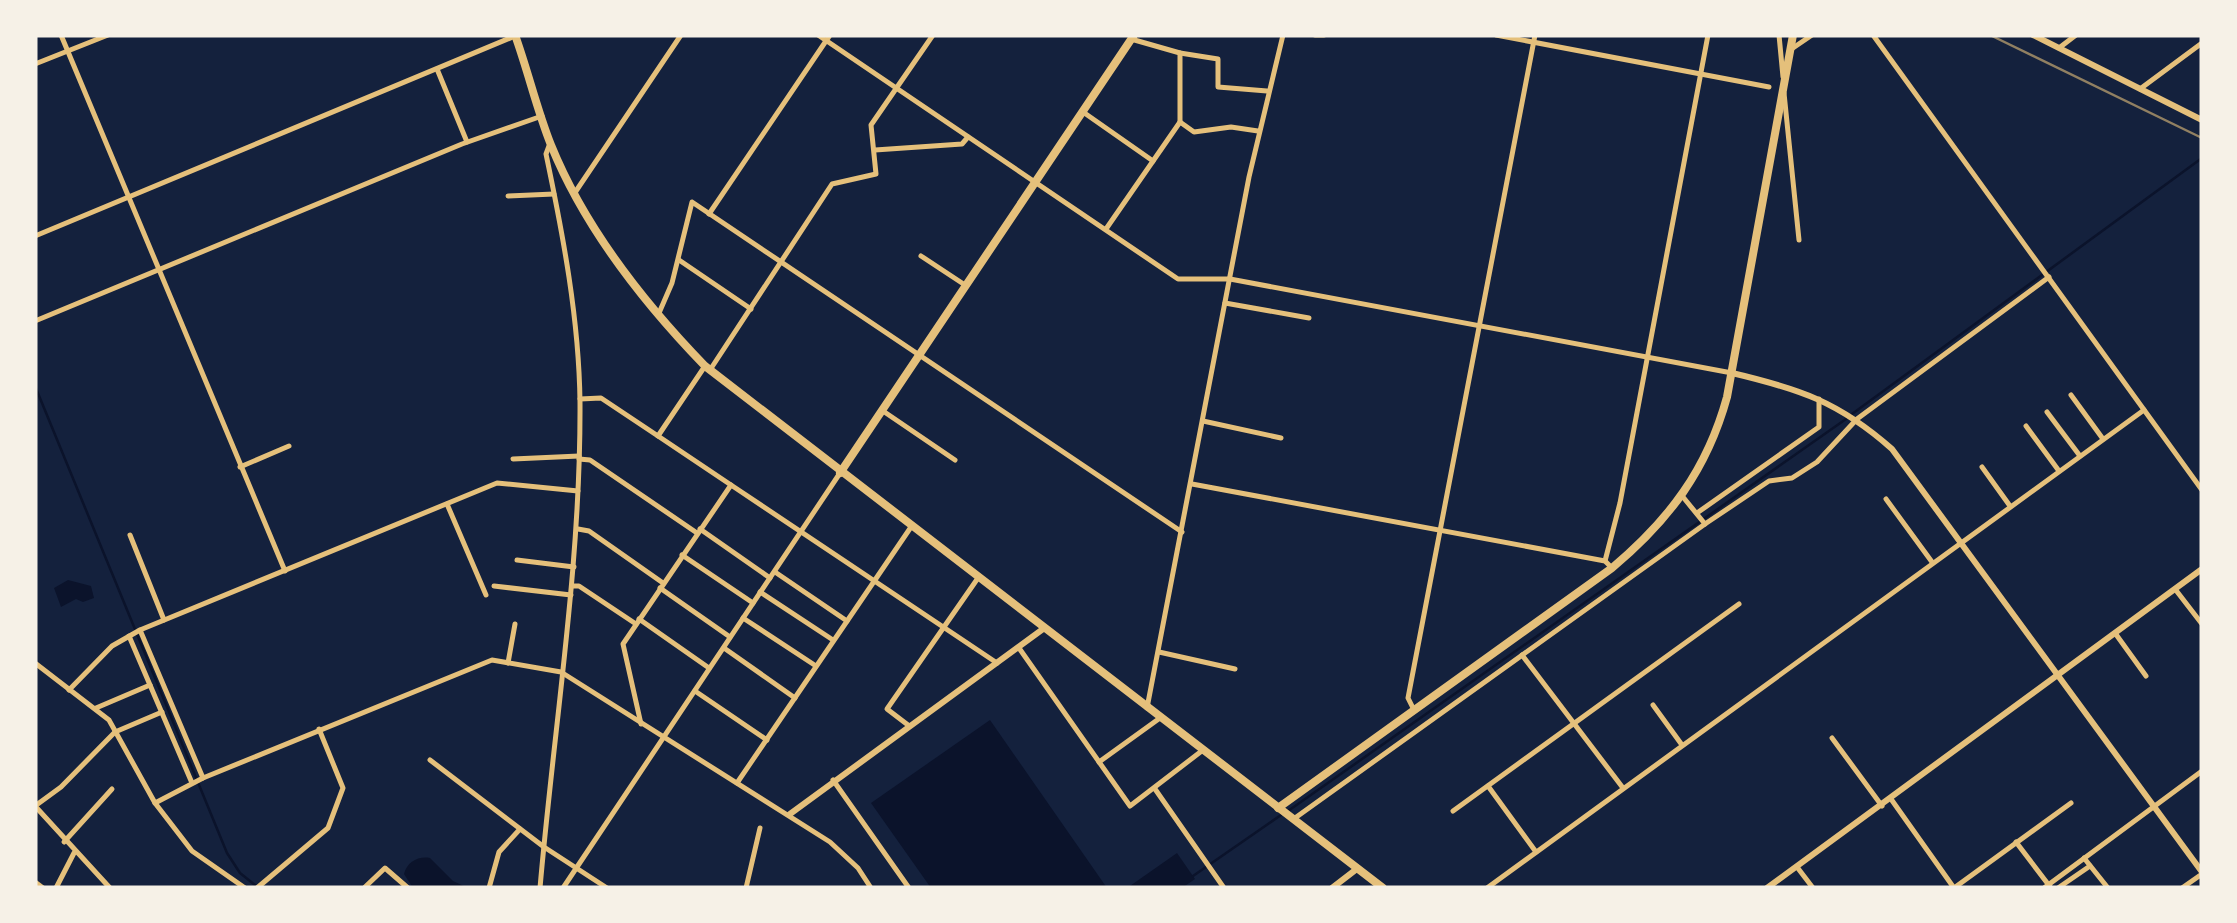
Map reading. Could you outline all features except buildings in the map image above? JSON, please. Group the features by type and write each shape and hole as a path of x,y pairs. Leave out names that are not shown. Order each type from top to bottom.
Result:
{"main road":[{"path":"1278,808 1650,537 1683,497 1716,439 1732,373 1793,35"},
{"path":"515,36 550,144 574,194 620,267 708,368 1384,888"},
{"path":"840,473 1132,37"}],"street":[{"path":"61,35 284,571"},
{"path":"35,64 108,35"},
{"path":"574,194 681,35"},
{"path":"818,35 828,38 1178,279 1230,279 1732,373 1819,397 1857,419 1892,449 2202,873 2182,888"},
{"path":"658,436 751,309 832,184 876,174 871,125 933,35"},
{"path":"1147,708 1267,91 1283,35"},
{"path":"1315,35 1324,35"},
{"path":"1496,35 1534,39 1769,87"},
{"path":"1192,484 1609,565 1644,357 1708,35"},
{"path":"1779,35 1799,240"},
{"path":"1781,56 1812,35"},
{"path":"1872,35 2202,490"},
{"path":"2033,35 2202,120"},
{"path":"2059,48 2076,35"},
{"path":"35,236 515,36"},
{"path":"1132,37 1180,53 1218,59 1218,88 1267,91"},
{"path":"709,214 828,38"},
{"path":"1412,708 1408,698 1534,39"},
{"path":"2140,88 2202,43"},
{"path":"1106,229 1180,122 1180,53"},
{"path":"437,68 467,142"},
{"path":"1083,112 1153,161"},
{"path":"35,321 467,142 542,116"},
{"path":"1180,122 1194,132 1231,126 1259,131"},
{"path":"875,150 962,144 969,136"},
{"path":"540,888 574,566 580,399 572,306 546,154 550,144"},
{"path":"508,196 554,194"},
{"path":"658,315 679,260 692,202 1182,532"},
{"path":"920,256 965,285"},
{"path":"679,260 751,309"},
{"path":"1294,819 1705,524 1768,481 1792,478 1817,462 1857,419 2049,277"},
{"path":"1225,303 1309,318"},
{"path":"2071,395 2103,439"},
{"path":"1697,513 1819,427 1819,397"},
{"path":"580,399 601,398 876,579 997,664"},
{"path":"881,410 955,460"},
{"path":"1487,888 2144,410"},
{"path":"2048,412 2080,456"},
{"path":"1204,421 1281,438"},
{"path":"2026,426 2059,471"},
{"path":"240,467 290,446"},
{"path":"513,459 590,460 847,621"},
{"path":"1982,466 2010,506"},
{"path":"563,888 840,473"},
{"path":"69,690 112,646 140,630 497,483 578,490"},
{"path":"641,724 622,654 623,644 731,486"},
{"path":"1683,497 1705,524"},
{"path":"1886,499 1932,562"},
{"path":"447,504 486,595"},
{"path":"737,782 910,527"},
{"path":"577,529 589,531 730,637"},
{"path":"130,535 164,620"},
{"path":"682,555 753,603"},
{"path":"517,560 574,566"},
{"path":"1767,888 2202,569"},
{"path":"908,726 887,710 978,578"},
{"path":"494,586 571,594"},
{"path":"572,586 579,586 709,668"},
{"path":"2176,588 2202,624"},
{"path":"760,592 834,640"},
{"path":"1453,810 1739,604"},
{"path":"743,618 817,666"},
{"path":"508,662 514,624"},
{"path":"790,814 1043,629"},
{"path":"140,630 203,778"},
{"path":"2116,633 2146,676"},
{"path":"130,636 192,783"},
{"path":"723,647 795,698"},
{"path":"1019,648 1130,806 1203,750"},
{"path":"1159,652 1235,668"},
{"path":"1522,655 1623,788"},
{"path":"155,803 203,778 483,662 508,662 561,672 790,814 830,842 858,868 871,888"},
{"path":"35,663 96,708 116,732 155,803 192,851 244,888"},
{"path":"96,708 150,685"},
{"path":"694,690 767,740"},
{"path":"1653,705 1682,745"},
{"path":"110,888 35,806 62,787 116,732 162,712"},
{"path":"1099,762 1160,718"},
{"path":"257,888 328,828 343,788 320,730"},
{"path":"1832,738 1882,806"},
{"path":"430,760 544,847 606,888"},
{"path":"2050,887 2202,770"},
{"path":"832,780 910,888"},
{"path":"1488,786 1536,852"},
{"path":"64,842 112,789"},
{"path":"1155,789 1224,888"},
{"path":"1891,800 1954,888 2070,803"},
{"path":"746,888 760,828"},
{"path":"489,888 499,852 520,829"},
{"path":"2016,842 2050,887"},
{"path":"56,888 74,853"},
{"path":"2084,858 2108,888"},
{"path":"2050,887 2090,866"},
{"path":"1797,867 1813,888"},
{"path":"364,888 385,868 408,888"},
{"path":"1332,888 1358,868"},
{"path":"35,882 44,888"}],"water":[{"path":"68,580 91,586 94,598 83,602 76,599 61,607 54,588"},
{"path":"990,720 1107,888 931,888 871,803"},
{"path":"1177,853 1195,879 1182,888 1127,888"},
{"path":"430,858 453,881 468,888 413,888 405,870 414,861"}],"waterway":[{"path":"1852,414 2202,158"},
{"path":"35,386 227,853 240,873 255,885"},
{"path":"1288,811 1846,419"},
{"path":"1193,876 1281,815"}],"railway":[{"path":"1990,35 2202,138"}]}
